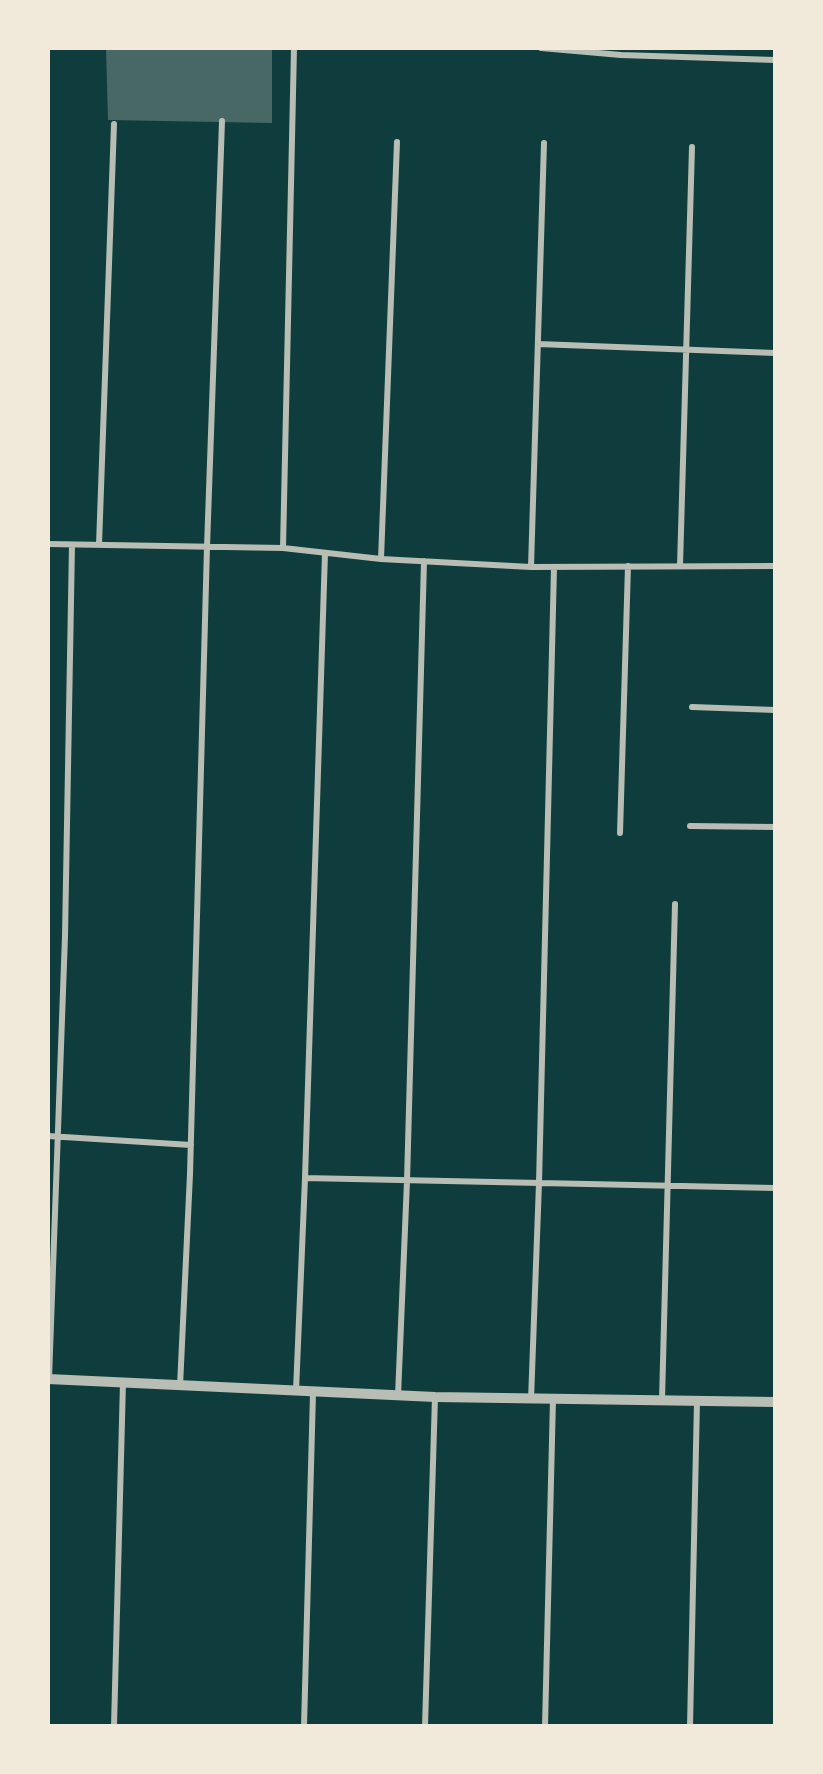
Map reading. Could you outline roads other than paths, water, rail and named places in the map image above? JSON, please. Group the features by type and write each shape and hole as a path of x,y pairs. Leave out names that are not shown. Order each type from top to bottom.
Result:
{"street":[{"path":"283,548 294,48"},
{"path":"541,48 775,60"},
{"path":"180,1386 191,1145 207,547 222,121"},
{"path":"99,545 114,124"},
{"path":"381,559 397,142"},
{"path":"531,567 544,143"},
{"path":"680,566 692,147"},
{"path":"538,344 775,353"},
{"path":"48,544 283,548 381,559 554,568 775,566"},
{"path":"72,545 66,924 48,1379 398,1396 531,1400 775,1402"},
{"path":"296,1392 326,553"},
{"path":"398,1396 407,1180 424,561"},
{"path":"620,833 628,566"},
{"path":"531,1400 539,1183 554,568"},
{"path":"692,707 775,710"},
{"path":"690,826 775,827"},
{"path":"662,1400 675,904"},
{"path":"48,1136 191,1145"},
{"path":"305,1178 775,1188"},
{"path":"114,1726 123,1382"},
{"path":"304,1726 313,1393"},
{"path":"424,1726 435,1397"},
{"path":"545,1726 553,1399"},
{"path":"690,1726 697,1401"}]}
